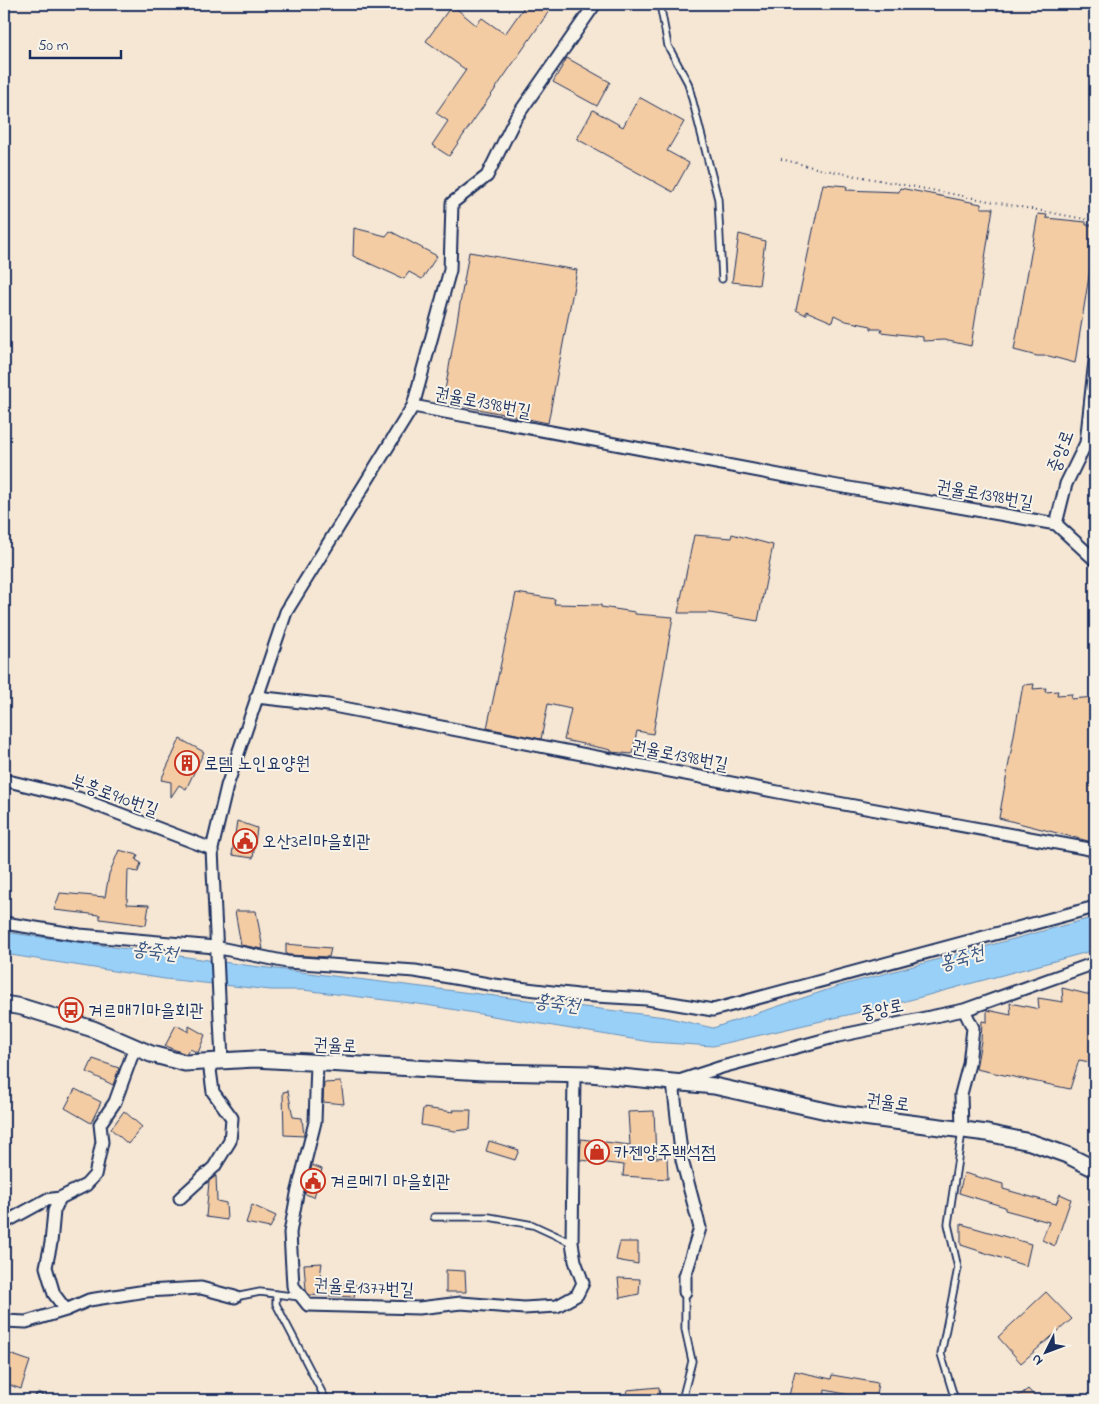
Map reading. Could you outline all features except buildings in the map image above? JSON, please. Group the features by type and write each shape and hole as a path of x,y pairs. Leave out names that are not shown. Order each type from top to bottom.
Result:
{"main road":[{"name":"권율로","path":"6,1003 93,1029 177,1062 255,1060 484,1072 574,1074 714,1086 864,1118 962,1130 1030,1142 1068,1155 1095,1169"}],"street":[{"name":"권율로1398번길","path":"216,1062 221,1009 218,999 215,948 212,850 227,786 286,612 413,406 450,270 452,203 487,176 516,119 595,4"},
{"name":"중앙로","path":"1056,524 1066,484 1086,443 1095,360"},
{"name":"권율로1398번길","path":"413,406 838,486 1056,524"},
{"path":"1056,524 1095,560"},
{"name":"권율로1398번길","path":"256,697 328,705 778,792 1095,850"},
{"name":"부흥로910번길","path":"4,780 78,798 212,850"},
{"path":"4,923 80,934 215,948 287,962 415,971 504,986 578,995 647,999 714,1010 1095,907"},
{"name":"중앙로","path":"673,1083 722,1067 838,1036 964,1010 1095,964"},
{"path":"962,1130 961,1094 969,1064 973,1028 964,1010"},
{"path":"4,1223 46,1200 60,1198 86,1185 95,1175 102,1142 100,1124 115,1102 135,1047"},
{"path":"180,1198 214,1167 230,1141 232,1118 214,1092 216,1062"},
{"name":"권율로1377번길","path":"316,1063 315,1122 296,1194 290,1233 293,1286 308,1305 328,1306 420,1308 461,1302 524,1308 557,1306 577,1295 583,1283 575,1261 572,1243 574,1074"},
{"path":"673,1083 682,1160 700,1228 685,1276 685,1292"},
{"path":"60,1198 54,1211 51,1243 46,1267 54,1294 66,1310"},
{"path":"4,1321 26,1322 66,1310 89,1300 146,1291 201,1288 235,1297"}],"lane":[{"path":"660,4 668,46 688,83 718,199 722,279"},
{"path":"956,1400 940,1354 958,1268 948,1224 962,1130"},
{"path":"434,1217 489,1217 516,1222 533,1226 572,1243"},
{"path":"235,1297 260,1292 301,1297"},
{"path":"682,1400 692,1361 685,1329 685,1292"},
{"path":"276,1294 276,1304 326,1400"}],"path":[{"path":"781,159 820,169 1095,221"}],"water":[{"name":"홍죽천","path":"1095,917 1095,950 895,1004 713,1046 650,1042 426,1005 303,990 271,990 165,979 4,954 4,932 252,966 665,1017 713,1028 839,986"}],"place":[{"name":"로뎀 노인요양원","path":"187,763"},
{"name":"오산3리마을회관","path":"245,841"},
{"name":"겨르매기마을회관","path":"71,1010"},
{"name":"카젠양주백석점","path":"597,1152"},
{"name":"겨르메기 마을회관","path":"313,1181"}]}
